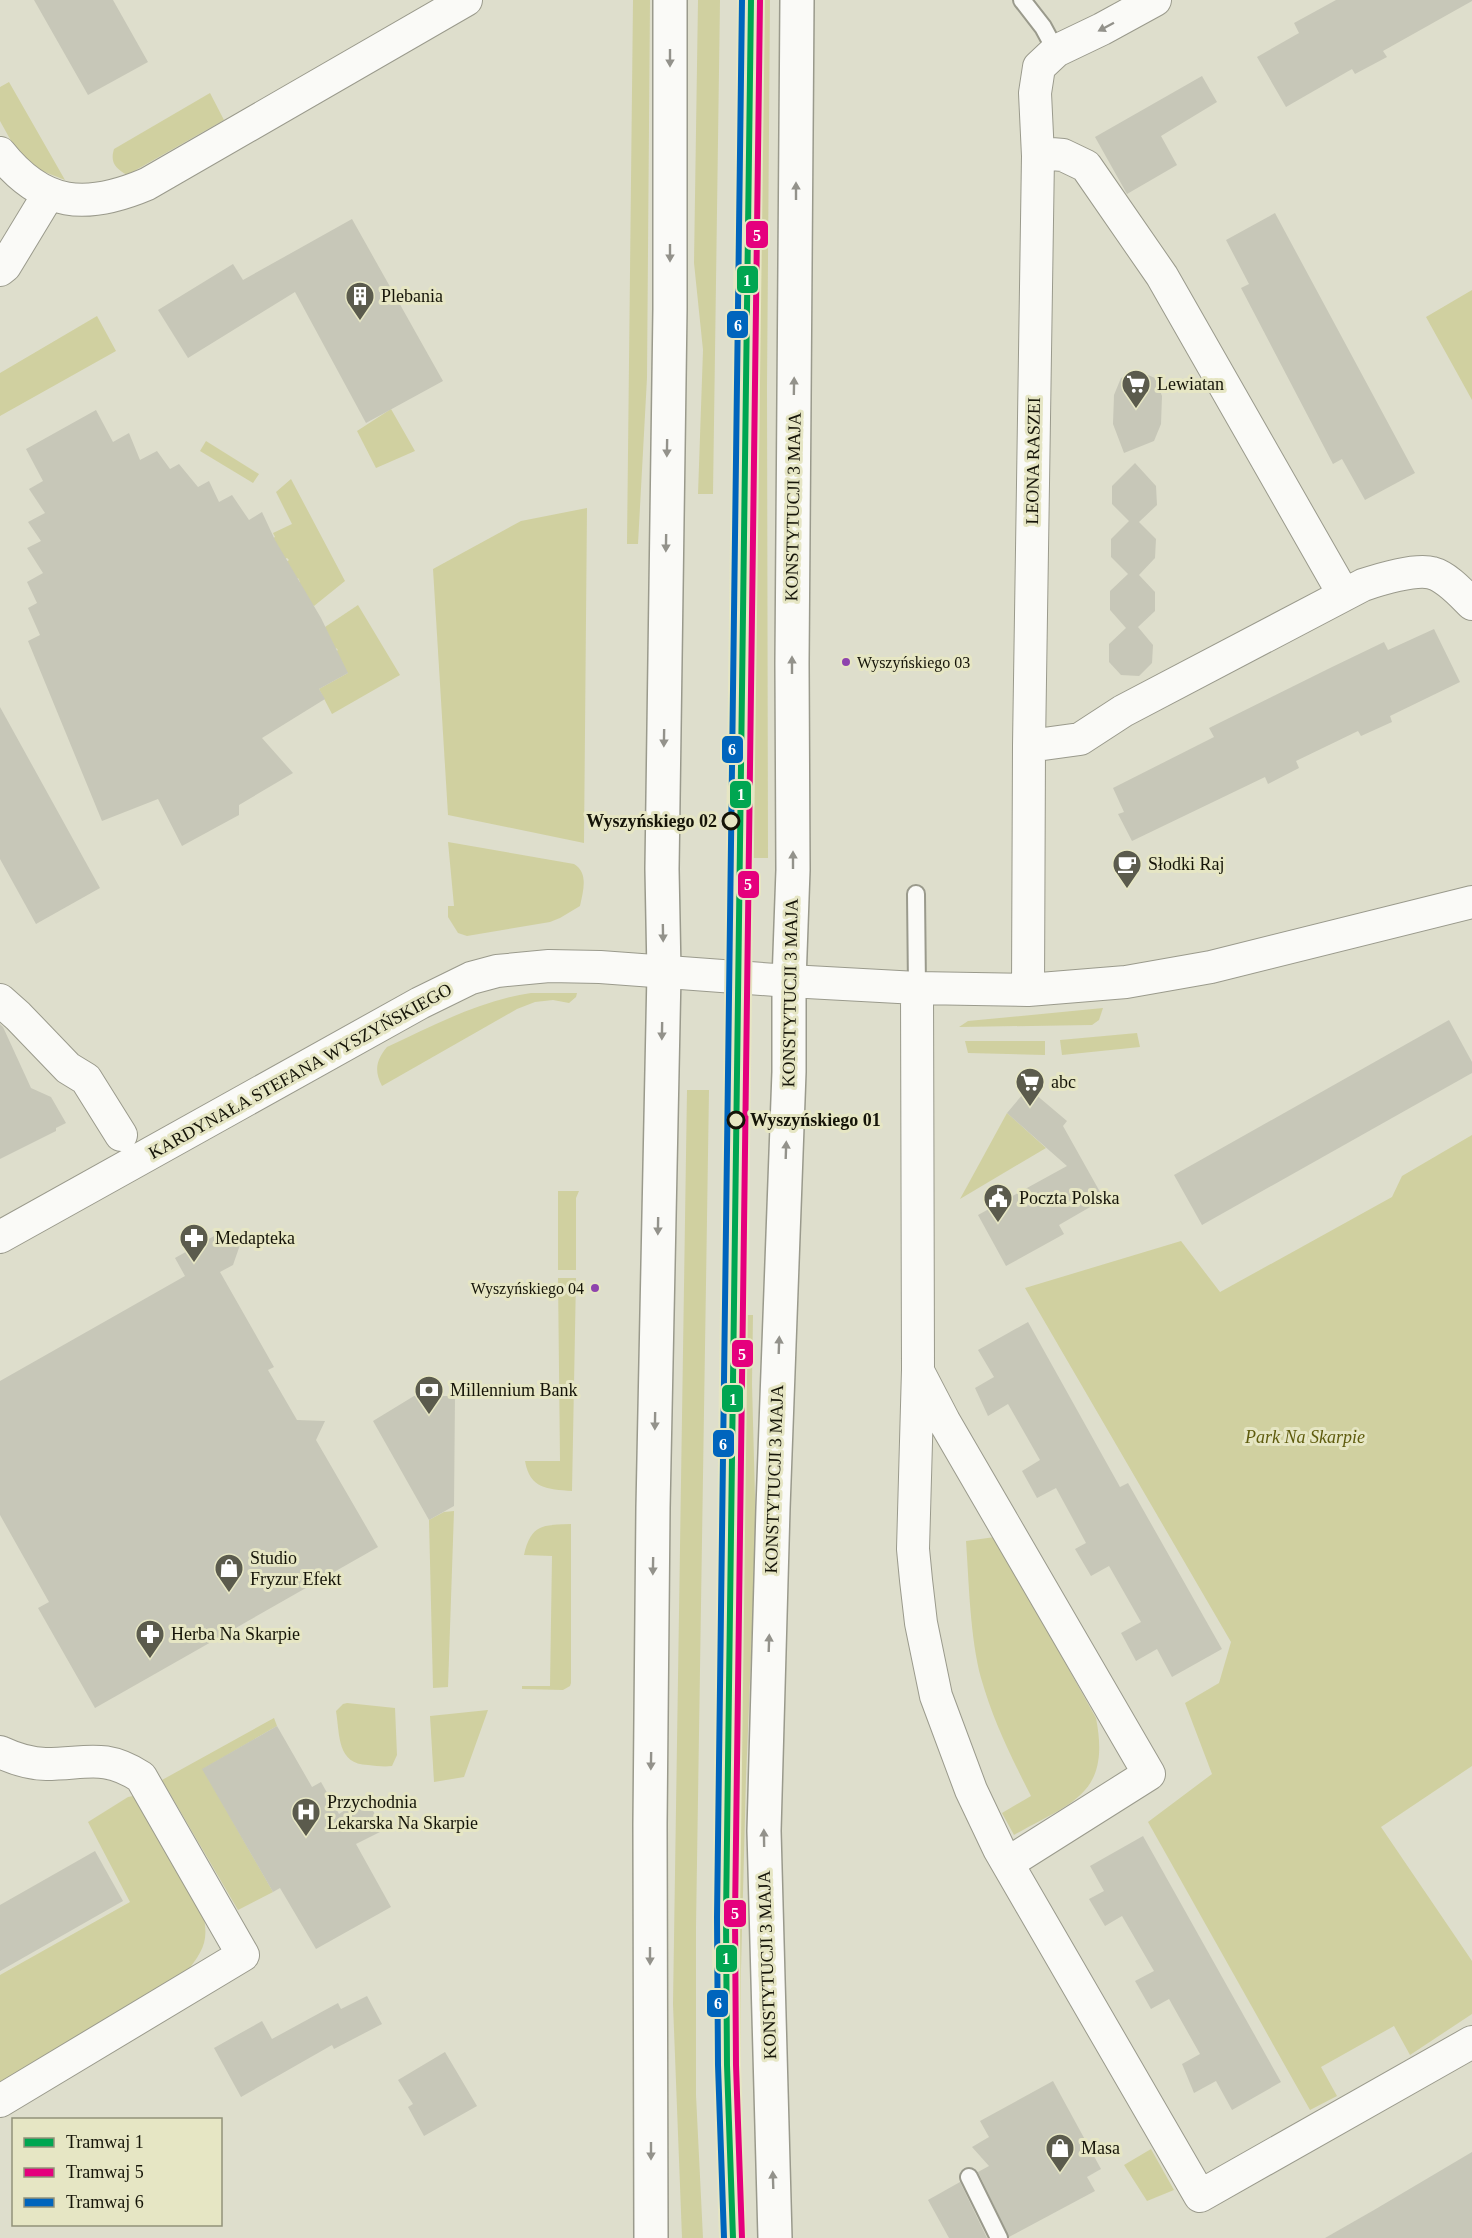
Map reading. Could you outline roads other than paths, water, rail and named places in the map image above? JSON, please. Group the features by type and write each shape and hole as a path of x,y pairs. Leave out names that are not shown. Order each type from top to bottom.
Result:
{"street":[{"path":"0,153 30,185 48,195 91,200 113,197 147,184 466,0"},
{"path":"651,2238 650,1824 664,973 662,869 670,309 670,0"},
{"name":"KONSTYTUCJI 3 MAJA","path":"775,2238 764,1831 772,1508 789,1072 789,981 793,870 792,651 797,0"},
{"name":"LEONA RASZEI","path":"1028,990 1029,746 1038,156 1035,93 1039,67 1056,51 1155,0"},
{"path":"1038,156 1063,155 1086,166 1162,276 1344,595"},
{"path":"0,270 48,195"},
{"path":"1029,746 1080,739 1123,711 1363,585 1390,576 1431,572 1456,587 1472,604"},
{"name":"KARDYNAŁA STEFANA WYSZYŃSKIEGO","path":"0,1237 420,1003 471,978 497,971 549,966 600,967 917,988 1028,990 1126,982 1211,967 1472,902"},
{"path":"917,988 918,1370 913,1549 921,1623 936,1696 971,1790 999,1849 1200,2196 1472,2042"},
{"path":"0,1000 68,1068 86,1079 121,1135"},
{"path":"918,1370 950,1432 1149,1774 1008,1863"},
{"path":"0,1752 21,1761 44,1764 105,1761 128,1769 141,1777 243,1955 0,2101"}],"lane":[{"path":"1022,0 1043,27 1056,51"},
{"path":"916,894 917,988"},
{"path":"969,2177 999,2238"}],"tram line":[{"name":"6","path":"724,2238 718,2065 717,1917 742,0"},
{"name":"1","path":"733,2238 727,2065 726,1917 751,0"},
{"name":"5","path":"742,2238 736,2065 735,1917 760,0"}],"place":[{"name":"Plebania","path":"360,322"},
{"name":"Lewiatan","path":"1136,410"},
{"name":"Wyszyńskiego 03","path":"846,662"},
{"name":"Wyszyńskiego 02","path":"731,821"},
{"name":"Słodki Raj","path":"1127,890"},
{"name":"abc","path":"1030,1108"},
{"name":"Wyszyńskiego 01","path":"736,1120"},
{"name":"Poczta Polska","path":"998,1224"},
{"name":"Medapteka","path":"194,1264"},
{"name":"Wyszyńskiego 04","path":"595,1288"},
{"name":"Millennium Bank","path":"429,1416"},
{"name":"Studio Fryzur Efekt","path":"229,1594"},
{"name":"Herba Na Skarpie","path":"150,1660"},
{"name":"Przychodnia Lekarska Na Skarpie","path":"306,1838"},
{"name":"Masa","path":"1060,2174"}],"park label":[{"name":"Park Na Skarpie","path":"1305,1437"}]}
